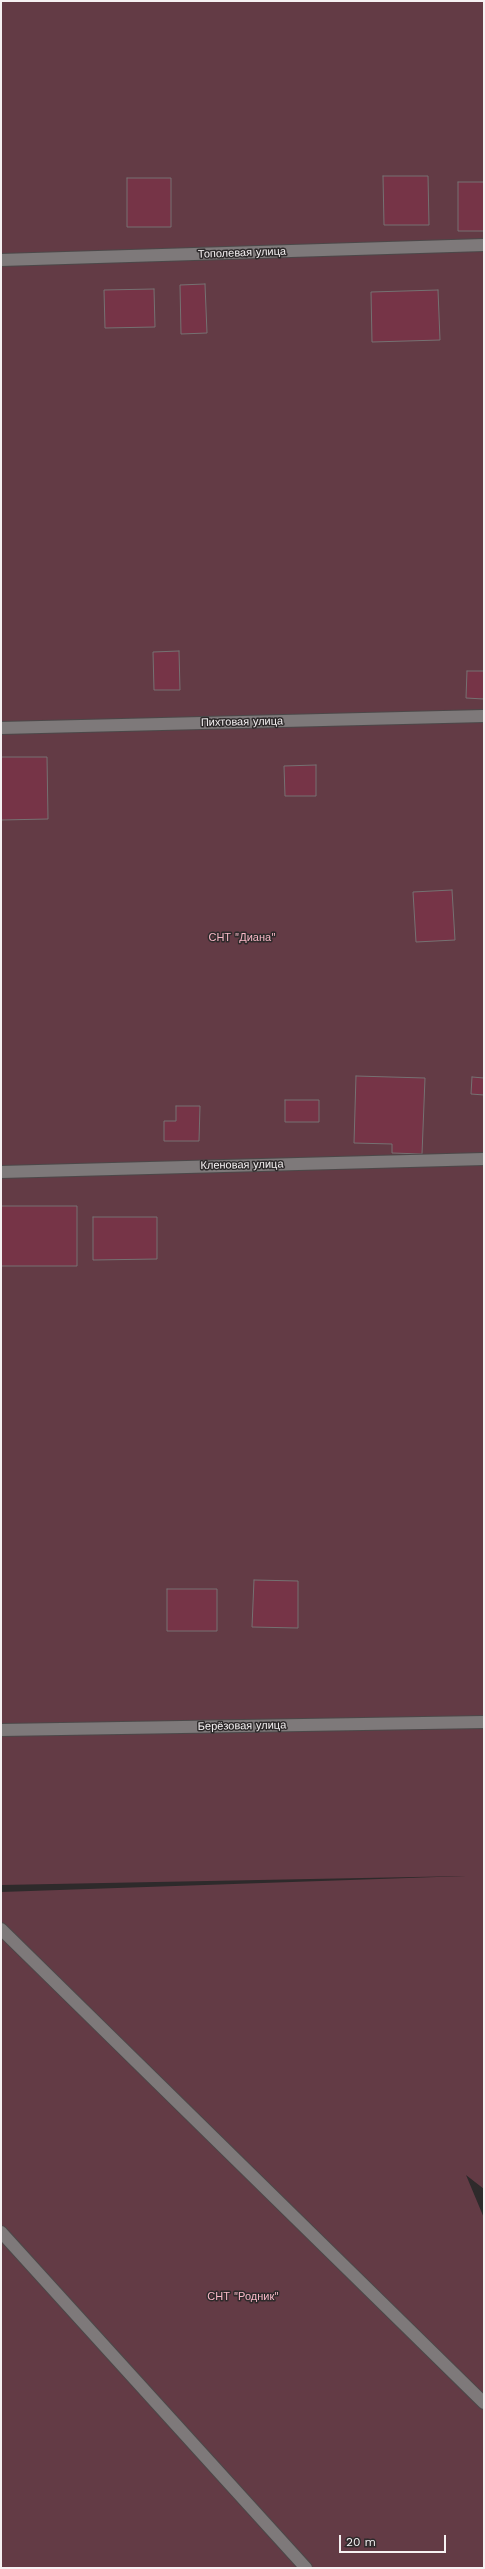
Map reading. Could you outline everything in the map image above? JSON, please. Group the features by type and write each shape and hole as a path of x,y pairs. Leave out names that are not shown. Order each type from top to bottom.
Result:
{"street":[{"name":"Тополевая улица","path":"1,260 484,245"},
{"name":"Пихтовая улица","path":"1,728 484,716"},
{"name":"Кленовая улица","path":"1,1172 484,1159"},
{"name":"Берёзовая улица","path":"1,1730 484,1722"},
{"path":"1,1929 484,2403"},
{"path":"1,2232 306,2568"}],"green space":[{"name":"СНТ \"Диана\"","path":"1,1 484,1 484,2189 466,2175 484,2218 484,2568 1,2568 1,1892 466,1876 1,1885"}],"building":[{"path":"383,176 428,176 429,225 384,225"},
{"path":"127,178 171,178 171,227 127,227"},
{"path":"458,182 484,182 484,231 458,231"},
{"path":"205,284 207,333 181,334 180,285"},
{"path":"154,289 155,327 105,328 104,290"},
{"path":"438,290 440,340 372,342 371,292"},
{"path":"179,651 180,690 154,690 153,652"},
{"path":"467,671 484,671 484,699 466,698"},
{"path":"1,757 47,757 48,819 1,820"},
{"path":"316,765 316,796 285,796 284,766"},
{"path":"452,890 455,940 416,942 413,892"},
{"path":"356,1076 425,1078 422,1154 392,1153 392,1144 354,1143"},
{"path":"472,1077 484,1078 484,1095 471,1094"},
{"path":"285,1100 319,1100 319,1122 285,1122"},
{"path":"176,1106 200,1106 199,1141 164,1141 164,1121 176,1121"},
{"path":"1,1206 77,1206 77,1266 1,1266"},
{"path":"93,1217 157,1217 157,1259 93,1260"},
{"path":"254,1580 298,1581 298,1628 252,1627"},
{"path":"167,1589 217,1589 217,1631 167,1631"}],"park label":[{"name":"СНТ \"Родник\"","path":"243,2297"}]}
